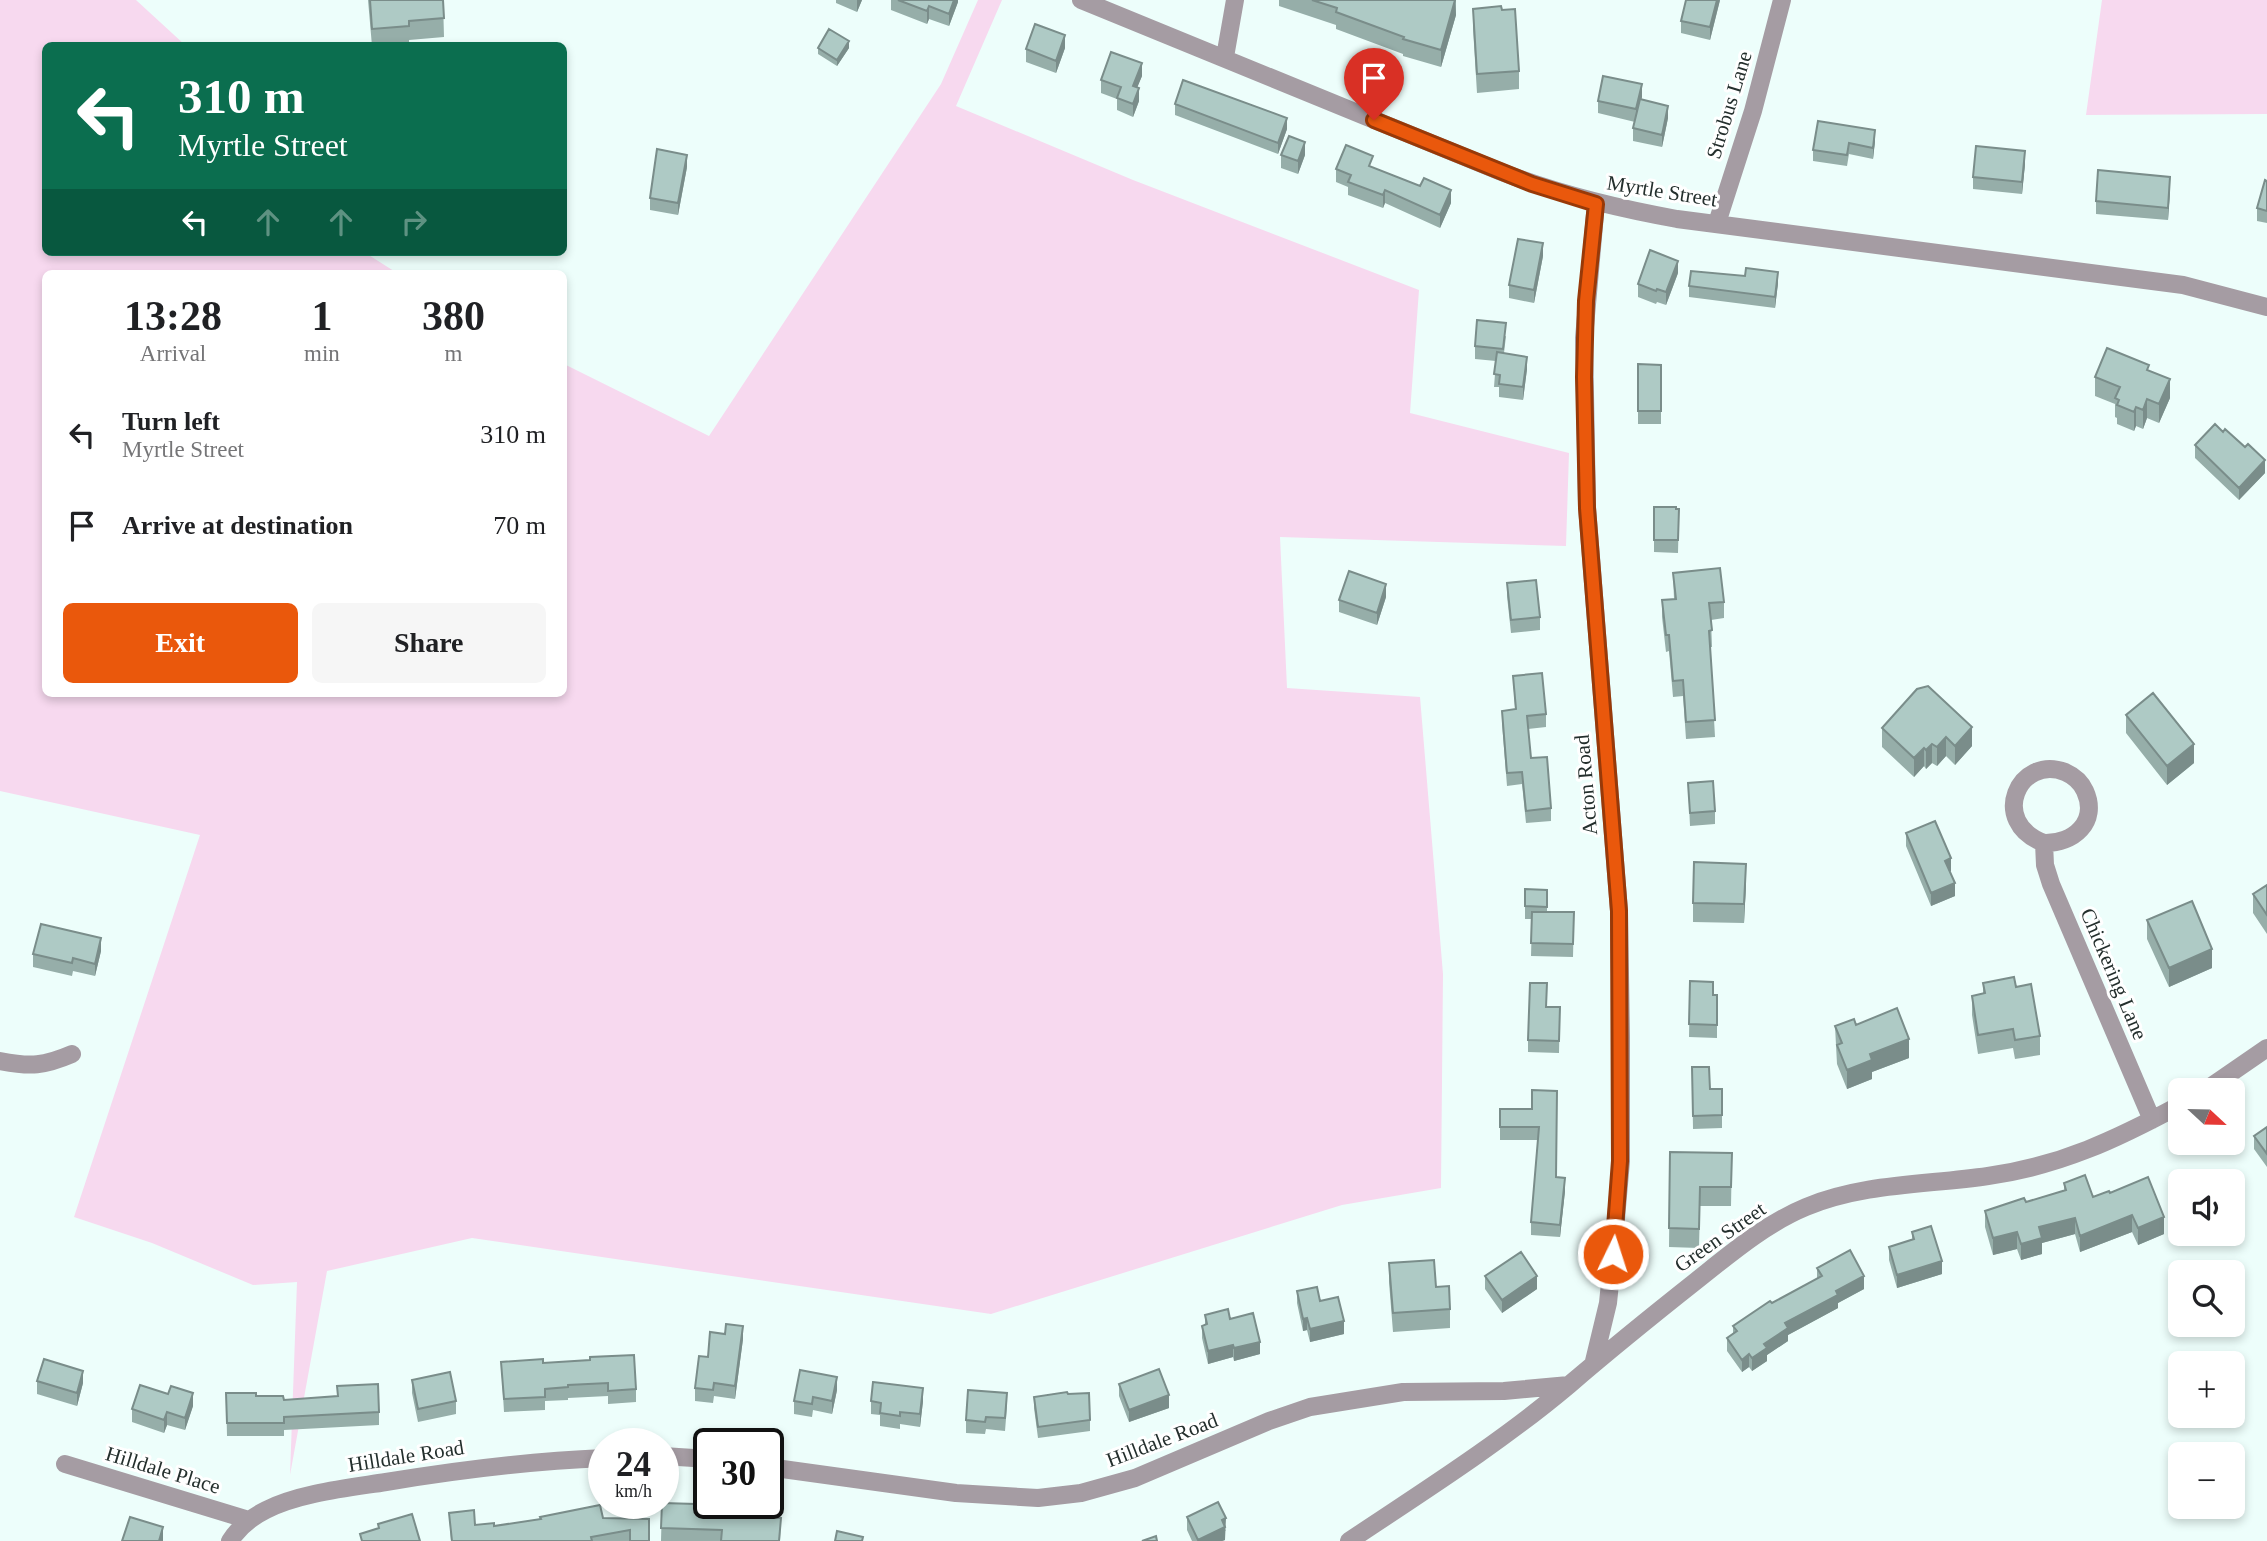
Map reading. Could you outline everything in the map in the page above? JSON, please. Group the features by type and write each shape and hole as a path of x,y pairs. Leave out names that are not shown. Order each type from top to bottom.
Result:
{"street":[{"name":"Myrtle Street","path":"1081,0 1532,184 1596,204 1677,219 2183,285 2267,307"},
{"path":"1225,57 1235,0"},
{"name":"Strobus Lane","path":"1717,223 1757,99 1782,0"},
{"name":"Acton Road","path":"1594,1361 1608,1303 1613,1254 1620,1161 1621,1037 1619,911 1587,508 1584,338 1596,204"},
{"path":"2044,769 2057,769 2079,782 2086,793 2086,819 2080,830 2070,839 2057,844 2044,843 2032,839 2022,831 2013,807 2015,794 2032,774 2044,769"},
{"name":"Chickering Lane","path":"2044,843 2045,865 2050,884 2152,1120"},
{"path":"2223,1078 2267,1048"},
{"path":"0,1061 36,1066 49,1064 72,1054"},
{"name":"Green Street","path":"1349,1541 1490,1447 1740,1246 1805,1208 1873,1188 1987,1176 2059,1161 2107,1143 2168,1111"},
{"name":"Hilldale Road","path":"784,1469 956,1493 1038,1497 1081,1493 1135,1478 1269,1421 1310,1407 1403,1392 1504,1391 1569,1385"},
{"name":"Hilldale Road","path":"230,1541 248,1520 289,1501 353,1487 458,1471 588,1459"},
{"name":"Hilldale Place","path":"65,1464 248,1520"}],"shaded area":[{"path":"0,0 136,0 182,42 42,42 42,256 370,256 392,270 42,270 42,697 567,697 567,365 709,436 941,84 978,0 1002,0 956,106 1133,180 1419,290 1410,413 1569,453 1566,546 1280,537 1287,688 1420,697 1443,974 1441,1188 1342,1205 991,1314 472,1238 327,1271 290,1475 297,1282 253,1285 152,1243 74,1217 200,835 0,791"},
{"path":"2102,0 2267,0 2267,114 2086,115"}],"building":[{"path":"370,0 443,0 444,18 409,21 409,26 372,29"},
{"path":"898,0 954,0 949,14 929,6 927,11"},
{"path":"1312,0 1455,0 1441,50 1403,39 1404,37 1336,12 1337,8"},
{"path":"1686,0 1717,0 1710,27 1681,21"},
{"path":"1501,6 1502,10 1515,9 1519,71 1477,74 1473,9"},
{"path":"1035,24 1065,35 1056,61 1026,49"},
{"path":"829,29 849,41 837,60 818,48"},
{"path":"1111,52 1142,63 1133,86 1139,88 1133,104 1117,98 1121,87 1101,80"},
{"path":"1603,76 1642,84 1636,109 1598,101"},
{"path":"1183,80 1287,118 1278,143 1175,104"},
{"path":"1640,99 1668,106 1662,135 1633,128"},
{"path":"1818,121 1875,130 1873,148 1849,143 1847,155 1813,150"},
{"path":"1289,136 1305,142 1298,161 1281,155"},
{"path":"1346,145 1373,156 1369,166 1420,186 1424,178 1451,190 1440,215 1385,190 1383,195 1348,182 1351,175 1336,169"},
{"path":"1976,146 2025,151 2022,182 1973,177"},
{"path":"657,149 687,155 678,203 650,198"},
{"path":"2098,170 2170,177 2168,208 2096,201"},
{"path":"2265,180 2267,181 2267,211 2257,208"},
{"path":"1518,239 1543,243 1534,290 1509,285"},
{"path":"1650,250 1678,261 1666,292 1638,284"},
{"path":"1746,268 1778,272 1775,297 1689,286 1691,271 1745,276"},
{"path":"1477,320 1506,323 1503,349 1475,346"},
{"path":"2107,348 2149,365 2147,370 2170,379 2159,404 2147,399 2143,410 2136,407 2134,412 2117,405 2119,400 2115,398 2120,387 2095,377"},
{"path":"1497,352 1527,357 1523,387 1499,384 1500,375 1494,374"},
{"path":"1638,364 1661,365 1661,411 1638,411"},
{"path":"2215,424 2223,432 2225,429 2245,447 2248,444 2265,460 2239,488 2195,445"},
{"path":"1654,507 1679,509 1678,540 1654,540"},
{"path":"1720,568 1724,602 1709,603 1715,720 1686,722 1683,680 1673,681 1669,635 1666,635 1662,600 1676,599 1673,573"},
{"path":"1349,571 1386,584 1377,613 1339,600"},
{"path":"1536,580 1540,617 1511,620 1507,583"},
{"path":"1542,673 1546,714 1527,716 1531,758 1547,757 1551,808 1526,811 1522,772 1507,773 1502,711 1516,709 1513,676"},
{"path":"1928,686 1972,727 1955,746 1946,737 1937,747 1932,744 1914,758 1882,728 1917,689"},
{"path":"2153,693 2194,744 2167,766 2126,715"},
{"path":"1713,781 1715,811 1690,813 1688,783"},
{"path":"1935,821 1951,858 1945,861 1955,883 1931,893 1906,833"},
{"path":"1694,862 1746,864 1744,904 1693,903"},
{"path":"2267,885 2267,915 2253,894"},
{"path":"1525,889 1547,890 1547,907 1525,906"},
{"path":"2192,901 2212,949 2169,968 2147,920"},
{"path":"1532,912 1574,912 1573,944 1531,943"},
{"path":"41,924 101,938 95,964 73,958 72,963 33,954"},
{"path":"2014,977 2016,987 2031,984 2040,1036 2015,1040 2013,1029 1978,1035 1972,996 1985,993 1983,983"},
{"path":"1690,981 1713,982 1713,995 1717,995 1717,1025 1689,1024"},
{"path":"1530,983 1547,983 1546,1007 1560,1007 1559,1041 1528,1040"},
{"path":"1897,1008 1909,1039 1870,1054 1872,1060 1847,1070 1837,1045 1842,1043 1835,1026 1854,1019 1856,1025"},
{"path":"1692,1067 1709,1067 1710,1089 1722,1089 1722,1115 1693,1116"},
{"path":"1532,1090 1557,1091 1556,1177 1565,1178 1560,1225 1531,1222 1539,1127 1500,1127 1500,1109 1532,1109"},
{"path":"2267,1127 2267,1154 2254,1136"},
{"path":"1670,1152 1732,1153 1731,1187 1700,1187 1699,1229 1669,1228"},
{"path":"2085,1175 2093,1197 2148,1177 2164,1217 2138,1228 2132,1215 2080,1236 2075,1218 2039,1227 2042,1238 2021,1244 2017,1232 1993,1238 1985,1211 2024,1198 2026,1202 2066,1190 2064,1183"},
{"path":"1931,1226 1942,1261 1897,1275 1889,1247 1914,1239 1912,1232"},
{"path":"1850,1250 1864,1276 1836,1291 1838,1295 1785,1323 1788,1328 1764,1344 1767,1348 1752,1358 1749,1354 1742,1360 1727,1338 1737,1331 1733,1326 1770,1301 1772,1303 1822,1276 1817,1268"},
{"path":"1521,1252 1537,1276 1502,1300 1485,1276"},
{"path":"1434,1260 1436,1287 1449,1286 1450,1309 1393,1313 1389,1263"},
{"path":"1317,1287 1320,1301 1338,1297 1344,1321 1310,1329 1307,1318 1303,1319 1297,1291"},
{"path":"1228,1309 1230,1319 1253,1313 1260,1342 1208,1351 1202,1326 1207,1324 1205,1315"},
{"path":"726,1324 743,1326 735,1386 714,1383 713,1390 695,1388 699,1356 708,1357 710,1332 725,1334"},
{"path":"634,1355 636,1389 608,1391 608,1383 568,1385 545,1389 545,1397 504,1399 501,1362 543,1359 543,1363"},
{"path":"44,1359 83,1371 77,1393 37,1381"},
{"path":"1159,1369 1169,1395 1129,1410 1119,1384"},
{"path":"800,1370 837,1377 832,1401 813,1397 812,1404 794,1401"},
{"path":"450,1372 456,1401 418,1409 412,1380"},
{"path":"873,1382 923,1388 920,1414 900,1412 900,1416 880,1413 881,1403 871,1401"},
{"path":"378,1384 379,1412 284,1417 284,1423 227,1423 226,1393 283,1396 284,1400 338,1396 337,1386"},
{"path":"140,1385 168,1394 171,1386 193,1393 185,1418 167,1412 164,1420 132,1409"},
{"path":"968,1390 1007,1393 1005,1418 986,1417 985,1422 966,1420"},
{"path":"1067,1392 1089,1393 1090,1420 1038,1427 1034,1397"},
{"path":"1218,1502 1226,1518 1222,1520 1225,1527 1198,1540 1187,1517"},
{"path":"679,1504 693,1504 693,1519 781,1519 779,1541 721,1541 722,1530 661,1528 661,1519 679,1519"},
{"path":"588,1507 588,1519 649,1519 649,1541 630,1541 630,1530 591,1537 592,1541 452,1541 449,1513 474,1510 475,1525 494,1523 494,1526 541,1519 540,1517"},
{"path":"412,1514 420,1541 362,1541 360,1534 379,1528 378,1524"},
{"path":"130,1517 163,1527 159,1541 122,1541"},
{"path":"837,1531 863,1537 862,1541 835,1541"},
{"path":"1156,1536 1157,1541 1142,1541"}],"route":[{"path":"1374,120 1532,184 1596,204 1586,301 1584,377 1587,508 1619,911 1620,1161 1613,1254"}]}
